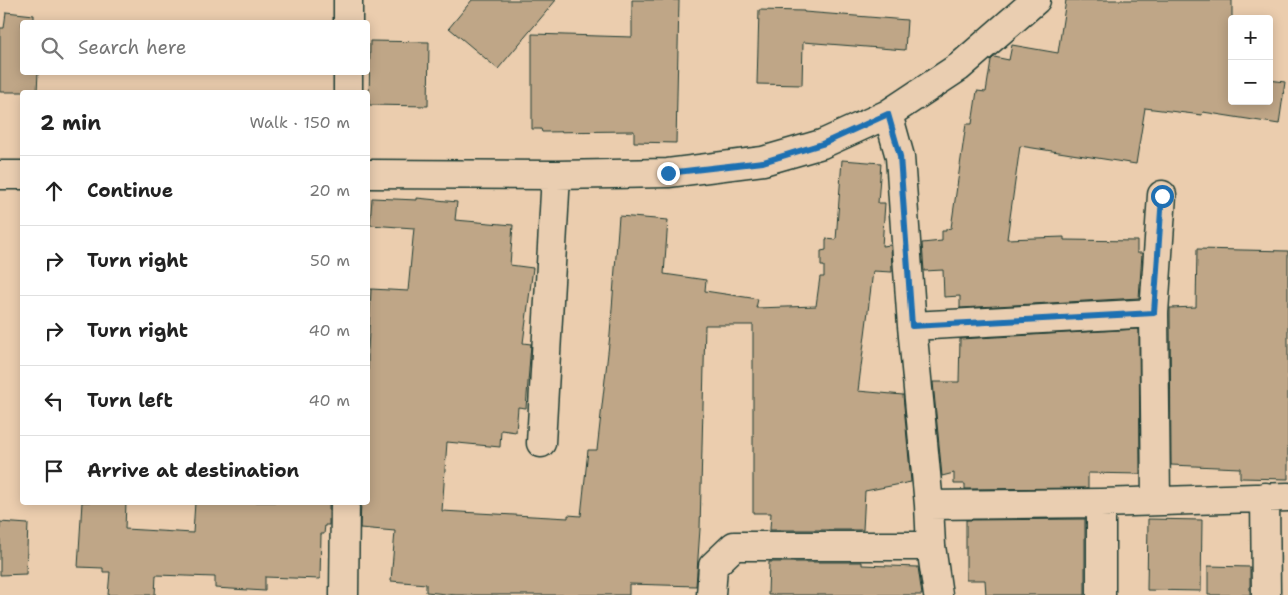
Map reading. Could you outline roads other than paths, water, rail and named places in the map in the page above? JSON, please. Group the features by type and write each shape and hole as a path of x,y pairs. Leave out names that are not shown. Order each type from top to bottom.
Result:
{"street":[{"path":"348,0 348,20"},
{"path":"370,174 668,173 763,162 822,144 888,114 959,67 1036,0"},
{"path":"348,75 348,90"},
{"path":"888,114 900,156 912,326 929,505 931,546 938,595"},
{"path":"541,443 556,174"},
{"path":"0,175 20,175"},
{"path":"1156,501 1154,313 1162,196"},
{"path":"912,326 1154,313"},
{"path":"929,505 1101,503 1277,497 1266,595"},
{"path":"1101,503 1101,595"},
{"path":"344,595 345,505"},
{"path":"711,595 713,566 734,546 931,546"}]}
